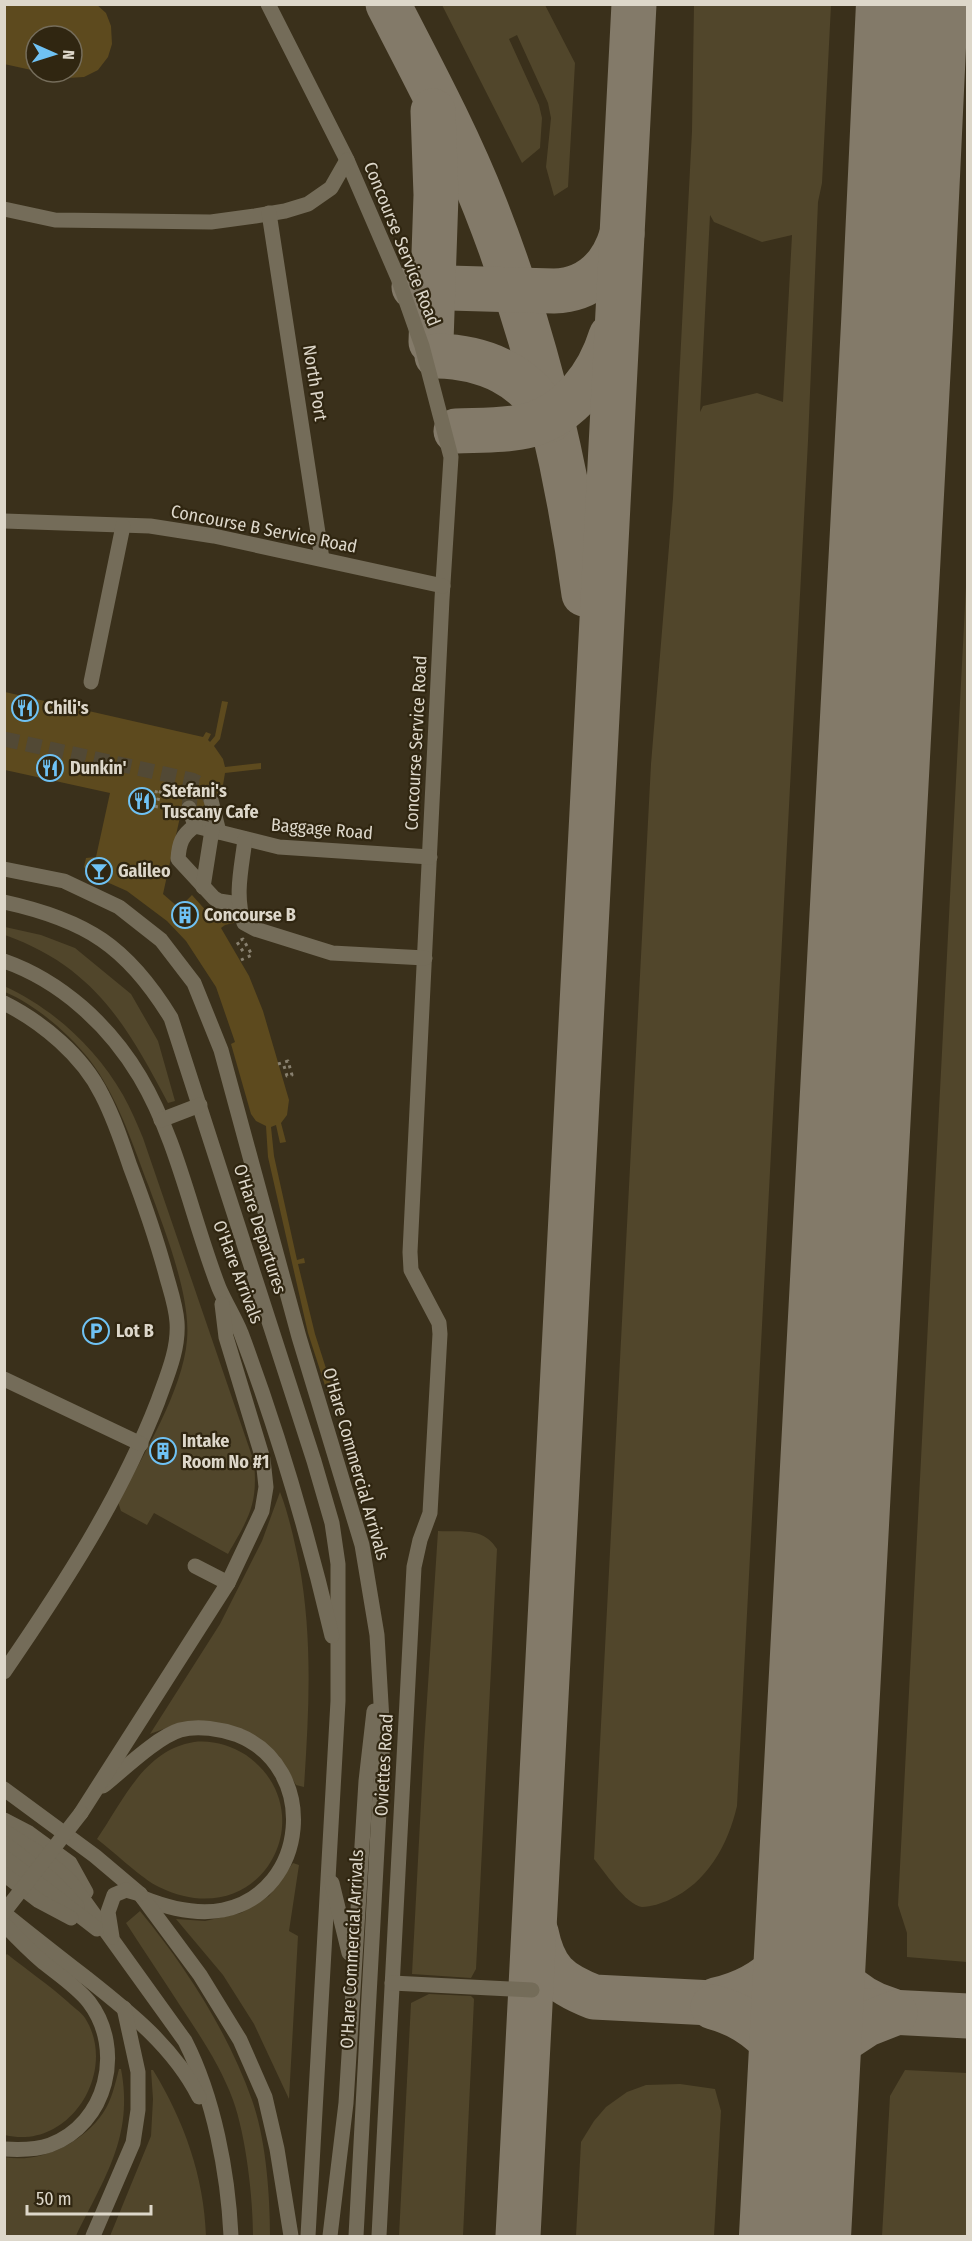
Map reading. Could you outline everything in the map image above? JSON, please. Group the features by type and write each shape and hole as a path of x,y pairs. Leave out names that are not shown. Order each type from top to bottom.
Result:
{"street":[{"name":"Concourse Service Road","path":"268,4 347,160 398,278 422,346 451,458 442,586 410,1252 411,1270 439,1323 440,1334 430,1513"},
{"path":"4,209 55,220 211,222 308,204 331,188 347,160"},
{"name":"North Port","path":"269,213 322,559"},
{"name":"Concourse B Service Road","path":"4,521 150,526 214,536 442,586"},
{"path":"91,682 123,526"},
{"path":"203,887 216,831 211,801"},
{"path":"189,808 195,826 184,834 179,847 178,859 219,902 239,903"},
{"name":"Baggage Road","path":"195,826 279,848 430,857"},
{"path":"245,839 239,903 244,923 255,929 332,953 425,958"},
{"name":"O'Hare Commercial Arrivals","path":"4,869 64,881 119,907 161,940 194,983 221,1050 299,1337 362,1545 378,1648 383,1738 356,2236"},
{"name":"O'Hare Departures","path":"4,902 68,920 96,935 130,962 157,995 171,1018 332,1523 338,1564 338,1660"},
{"name":"O'Hare Arrivals","path":"7,961 62,992 80,1005 100,1025 117,1044 140,1077 161,1120 220,1289 240,1331 297,1499 338,1660"},
{"path":"4,1003 23,1012 63,1045 101,1093 114,1122 153,1232 175,1310 177,1331 172,1363 141,1444 106,1513 71,1573 4,1672"},
{"path":"161,1120 200,1106"},
{"path":"220,1289 226,1337 263,1459 266,1487 262,1511 228,1583 94,1794 4,1913 124,2008 167,2049 184,2071 207,2113 223,2159"},
{"path":"4,1379 141,1444"},
{"name":"Oviettes Road","path":"379,2236 414,1567 420,1540 430,1513"},
{"path":"195,1566 228,1583"},
{"path":"330,2236 346,2103 366,1781 378,1648"},
{"path":"308,2236 338,1701 338,1660"},
{"path":"94,1794 161,1739 180,1730 204,1728 232,1733 259,1747 274,1761 286,1780 293,1804 293,1837 281,1867 258,1895 239,1905 222,1910 204,1911 166,1906 133,1891 119,1891 110,1901 108,1920 115,1944"},
{"path":"4,1789 95,1856 142,1896 200,1975 240,2040 265,2097 291,2236"},
{"path":"4,1820 29,1833 70,1863 98,1918 115,1944"},
{"path":"4,1831 37,1852 66,1877 180,2033 189,2050 208,2103 223,2159 231,2236"},
{"path":"4,1843 60,1888 115,1944"},
{"path":"4,1857 115,1944"},
{"path":"328,1868 353,1973"},
{"path":"4,1874 39,1901 89,1927 115,1944"},
{"path":"4,1924 90,2003 98,2015 108,2055 107,2078 101,2097 88,2118 77,2129 51,2145 32,2149 4,2149"},
{"path":"392,1983 532,1990"},
{"path":"93,2236 133,2143 138,2110 138,2072 124,2008"},
{"path":"312,2171 330,2236"}],"path":[{"path":"155,808 159,788"},
{"path":"241,960 252,955 243,939 237,942 244,953"},
{"path":"278,1064 288,1061 292,1076 287,1076 284,1066"}],"shaded area":[{"path":"442,5 545,5 575,63 568,187 554,196 546,167 551,118 548,103 517,35 509,39 539,105 542,118 540,148 522,163"},
{"path":"694,5 831,5 822,183 818,202 808,441 737,1806 722,1848 705,1873 682,1893 653,1906 642,1907 622,1894 594,1859 651,764 673,498 692,131","holes":["710,215 714,222 762,242 792,235 783,402 757,393 703,406 700,412"]},
{"path":"967,567 968,1962 907,1957 907,1933 898,1905"},
{"path":"5,927 41,935 75,948 131,994 158,1041 175,1101 168,1103 121,1024 85,981 36,948 5,935"},
{"path":"4,986 57,1018 87,1046 123,1095 143,1138 254,1462 253,1500 247,1520 228,1554 154,1513 147,1525 121,1511 118,1502 170,1402 184,1360 187,1322 181,1283 149,1187 108,1089 81,1049 40,1012 5,992"},
{"path":"280,1492 299,1563 306,1619 308,1702 304,1787 296,1785 279,1756 260,1739 243,1729 177,1724 150,1734 220,1624 262,1541"},
{"path":"438,1531 463,1531 479,1534 492,1542 497,1549 476,1969 471,1978 412,1974"},
{"path":"194,1742 221,1744 246,1755 270,1779 281,1807 281,1835 271,1861 253,1882 227,1895 195,1898 159,1887 97,1839 126,1794 148,1766 161,1755"},
{"path":"293,1863 299,1865 289,1931 298,1936 289,2099 254,2024 223,1975 176,1919 205,1921 241,1913 269,1896"},
{"path":"140,1911 174,1955 204,2001 231,2050 252,2100 264,2149 270,2236 253,2236 252,2204 245,2149 238,2115 223,2076 203,2041 126,1923"},
{"path":"7,1954 81,2014 94,2039 96,2061 92,2083 82,2102 67,2119 49,2131 28,2137 5,2135 4,1957"},
{"path":"429,1994 471,1996 474,1999 463,2236 399,2236 411,2003"},
{"path":"119,2069 121,2069 124,2093 120,2136 106,2176 76,2236 5,2236 4,2157 32,2157 46,2154 60,2149 84,2134 106,2108"},
{"path":"151,2070 174,2109 197,2171 206,2236 110,2236 151,2136 153,2099"},
{"path":"905,2070 967,2073 967,2236 882,2236 890,2096"},
{"path":"680,2084 715,2089 721,2111 714,2236 576,2236 581,2142 594,2121 606,2107 627,2092 646,2085"}],"building":[{"path":"4,4 96,4 106,13 111,26 112,44 108,57 98,70 84,77 84,24 24,24 24,68 4,64"},
{"name":"Concourse B","path":"5,692 203,737 206,732 211,734 208,740 210,742 215,736 222,701 228,702 220,739 214,746 223,759 225,767 261,763 261,769 225,773 223,785 216,796 202,807 203,811 182,808 163,894 179,908 192,895 217,923 222,919 252,912 254,918 221,928 249,976 263,1011 289,1100 287,1115 281,1123 286,1142 280,1143 276,1125 271,1127 274,1156 297,1260 304,1258 305,1263 298,1264 315,1334 338,1406 332,1407 308,1333 268,1157 266,1126 256,1121 251,1114 231,1044 235,1042 216,987 186,941 167,921 127,891 91,875 84,867 86,858 96,857 110,793 5,770"},
{"name":"Intake Room No #1","path":"161,1441 173,1448 166,1461 154,1455"}],"taxiway":[{"path":"388,4 463,155 485,206 519,301 534,349 558,445 584,594"},
{"path":"518,2236 634,4"},
{"path":"431,342 436,195 433,111"},
{"path":"414,287 567,290 589,281 606,267 622,234"},
{"path":"456,431 521,427 558,412 581,391 591,378 606,351 611,336"},
{"path":"437,356 471,360 503,372 530,391 550,420"},
{"path":"716,2000 754,1986 782,1964 801,1934 814,1896"},
{"path":"814,1899 817,1942 830,1968 851,1990 876,2005 890,2010"},
{"path":"536,1932 543,1957 554,1974 562,1981 594,1997 968,2016"},
{"path":"713,2007 753,2025 783,2056 796,2082 801,2115"},
{"path":"801,2115 812,2077 835,2045 867,2024 895,2013"}],"runway":[{"path":"795,2236 897,325 912,4"}],"tunnel":[{"path":"4,739 192,780 203,785 211,800"},
{"path":"189,808 192,780"}],"place":[{"name":"Chili's","path":"25,708"},
{"name":"Dunkin'","path":"50,768"},
{"name":"Stefani's Tuscany Cafe","path":"142,801"},
{"name":"Galileo","path":"99,871"},
{"name":"Concourse B","path":"185,915"},
{"name":"Lot B","path":"96,1331"},
{"name":"Intake Room No #1","path":"163,1451"}]}
